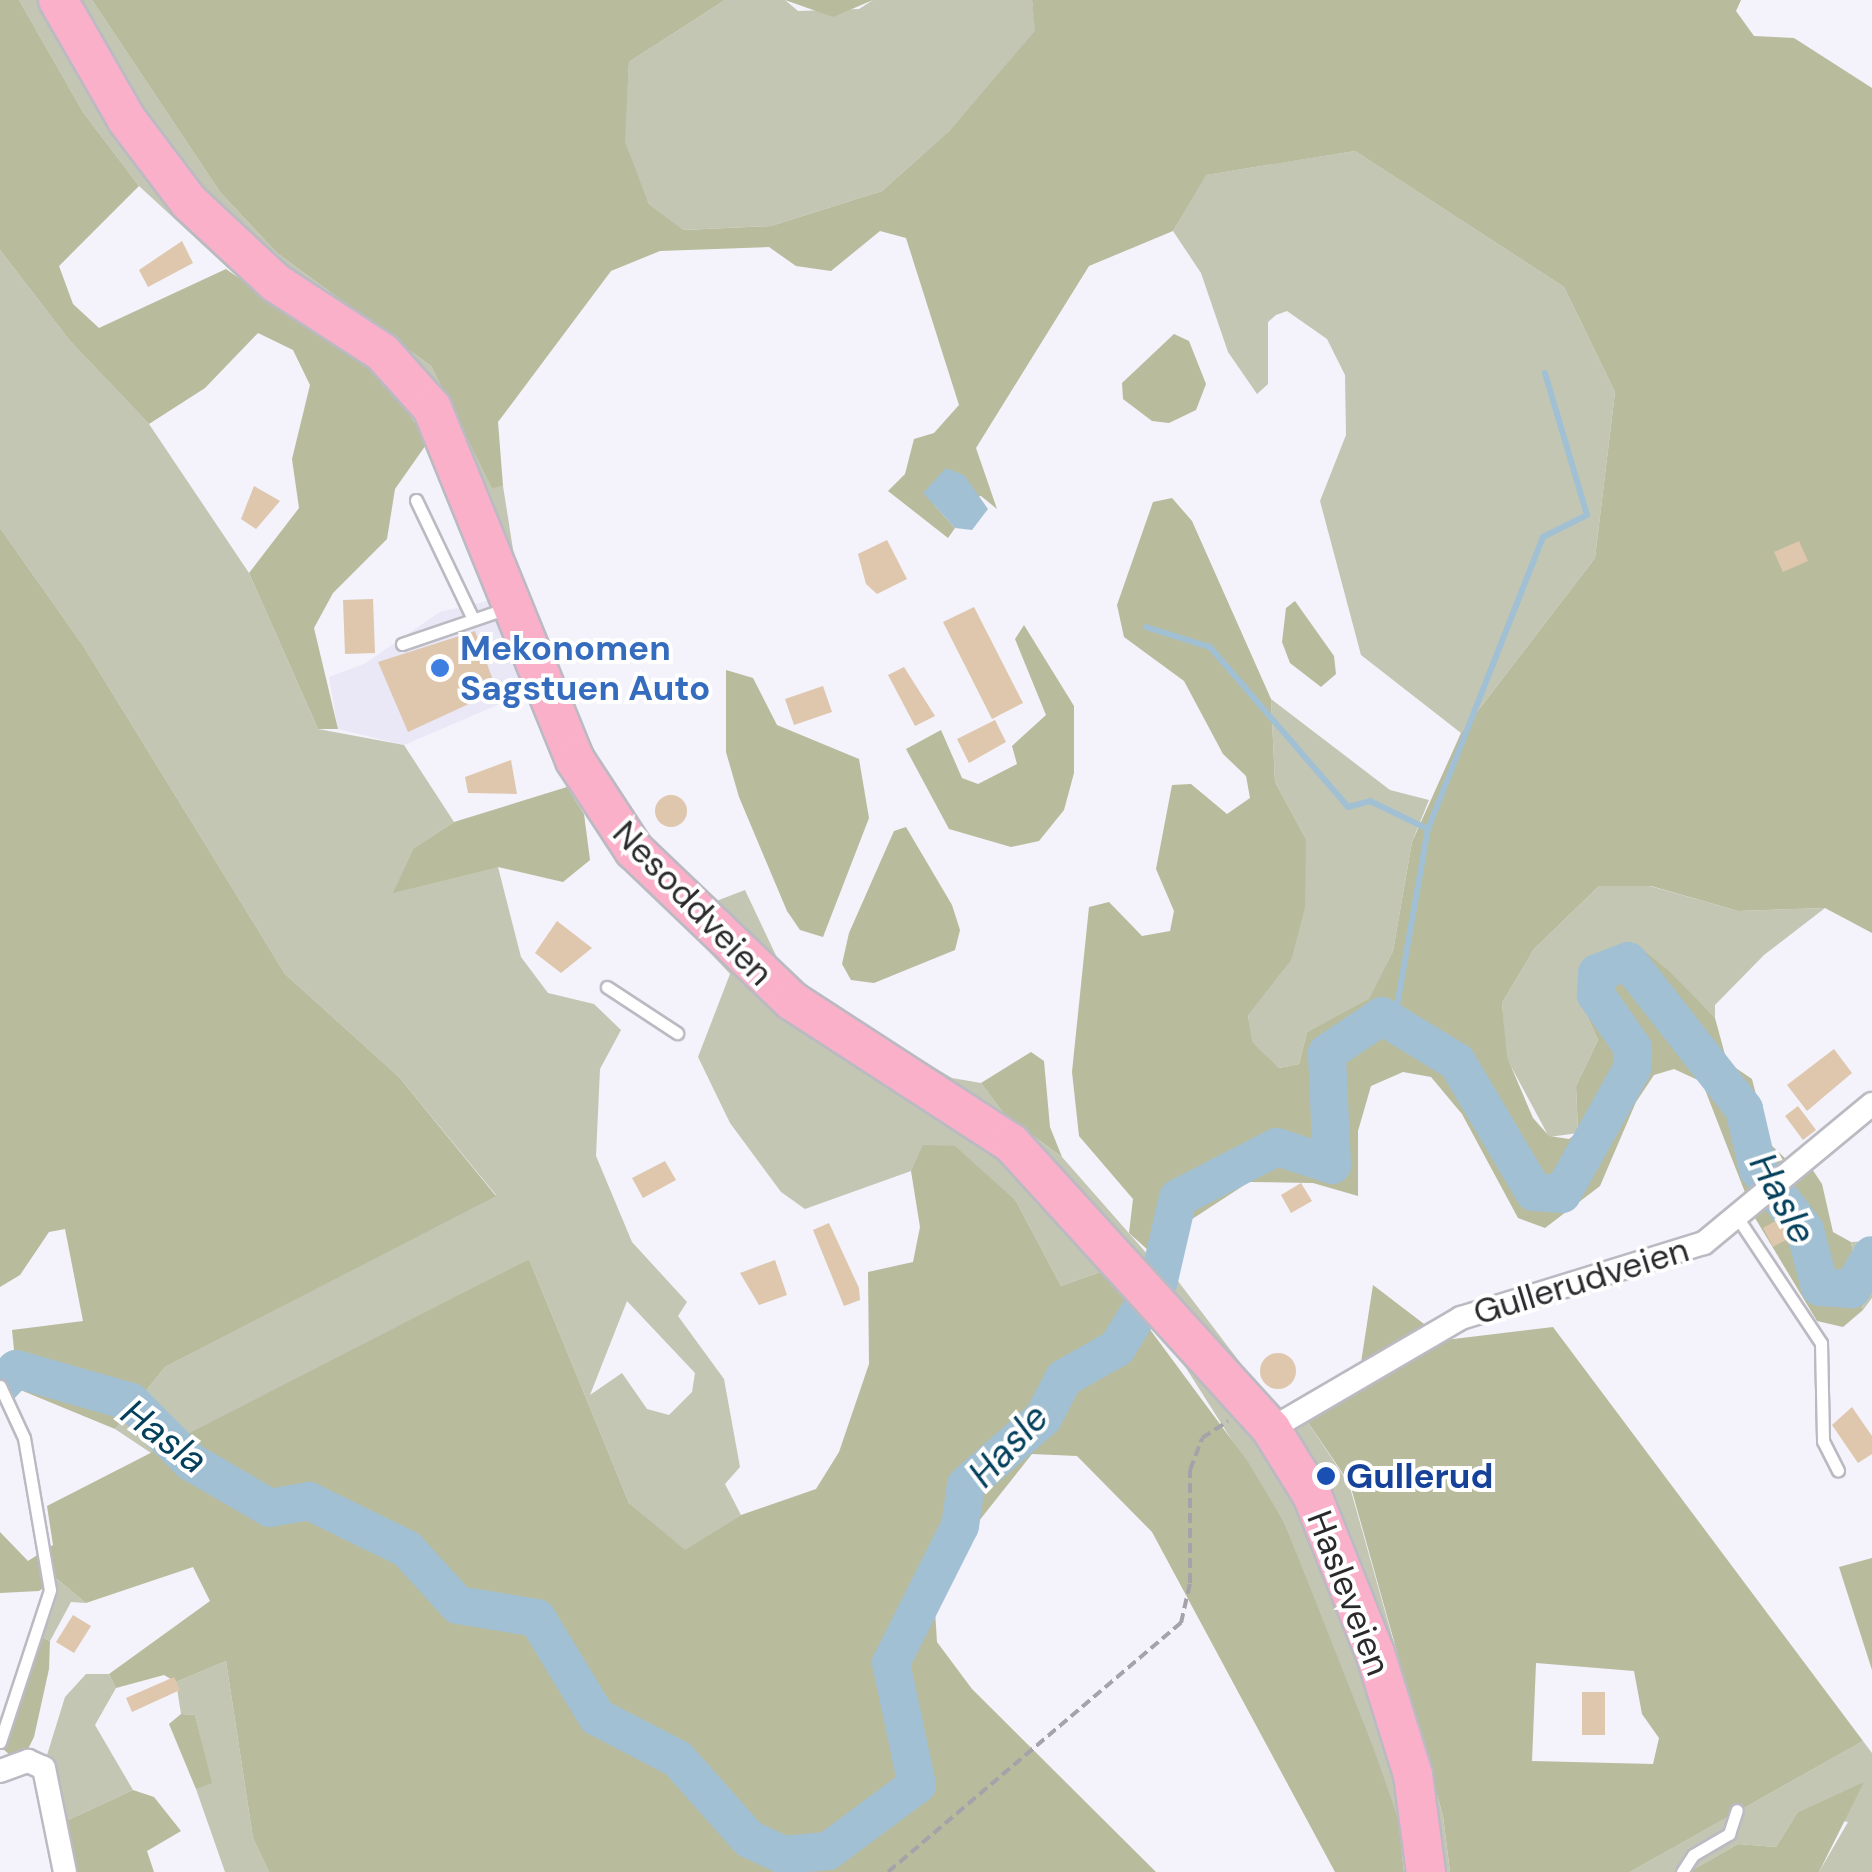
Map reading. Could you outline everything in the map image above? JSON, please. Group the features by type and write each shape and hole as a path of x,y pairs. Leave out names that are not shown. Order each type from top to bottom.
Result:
{"main road":[{"name":"Nesoddveien","path":"58,0 127,120 213,229 415,384 458,458 512,607 584,778 672,891 792,1000 980,1117 1151,1290"},
{"name":"Hasleveien","path":"1151,1290 1271,1429 1312,1496 1375,1653 1414,1776 1426,1872"}],"street":[{"name":"Gullerudveien","path":"1271,1429 1461,1318 1658,1263 1739,1220 1872,1104"},
{"path":"0,1772 28,1761 48,1776 65,1872"}],"lane":[{"path":"416,500 473,620"},
{"path":"402,644 512,607"},
{"path":"607,987 677,1033"},
{"path":"1739,1220 1821,1343 1822,1440 1838,1470"},
{"path":"0,1742 50,1590 24,1438 2,1388"},
{"path":"1682,1872 1693,1855 1729,1834 1736,1810"}],"path":[{"path":"888,1872 1181,1623 1190,1583 1190,1470 1202,1438 1232,1418"}],"shaded area":[{"path":"492,600 530,691 404,745 338,729 329,677 364,664 440,612"}],"green space":[{"path":"0,0 19,0 83,112 139,186 59,266 73,304 99,328 226,269 386,381 428,442 395,489 387,539 333,593 314,628 338,729 318,729 249,573 299,508 292,459 310,385 293,350 258,333 205,388 149,424 70,341 0,250"},
{"path":"19,0 92,0 220,192 277,253 431,366 492,487 503,486 515,562 553,649 552,666 630,821 711,903 745,890 780,964 807,992 952,1078 981,1083 1004,1114 1062,1157 1156,1264 1168,1268 1271,1403 1305,1418 1349,1484 1443,1816 1450,1872 1404,1872 1398,1818 1285,1524 1186,1368 1106,1270 1061,1286 1016,1201 924,1145 911,1171 805,1209 781,1192 730,1123 698,1057 730,974 604,839 567,787 445,467 386,381 252,290 139,186 83,112"},
{"path":"92,0 725,0 629,62 625,142 649,204 683,230 771,226 882,191 949,131 1035,31 1032,0 1741,0 1736,11 1754,36 1794,38 1872,88 1872,933 1825,908 1738,911 1651,886 1599,886 1534,949 1502,1003 1507,1057 1533,1118 1549,1136 1569,1139 1578,1132 1576,1086 1598,1040 1578,996 1585,972 1615,946 1641,948 1670,972 1715,1018 1727,1062 1752,1079 1768,1142 1789,1162 1810,1166 1822,1184 1833,1232 1851,1242 1863,1310 1843,1327 1817,1321 1755,1218 1702,1082 1674,1069 1654,1075 1636,1102 1600,1186 1545,1228 1518,1218 1462,1114 1431,1077 1403,1072 1371,1086 1358,1131 1358,1196 1313,1183 1249,1182 1183,1225 1168,1268 1129,1233 1133,1199 1079,1136 1072,1072 1089,907 1109,902 1142,936 1170,931 1174,911 1156,869 1172,785 1191,784 1227,814 1250,798 1246,776 1223,754 1184,681 1124,637 1117,605 1153,502 1172,498 1192,521 1271,699 1275,782 1306,839 1305,907 1291,961 1248,1015 1252,1042 1279,1068 1299,1064 1307,1032 1369,999 1393,951 1412,842 1461,733 1595,558 1615,392 1564,287 1355,151 1206,175 1173,231 1089,266 976,448 997,509 981,496 935,506 955,528 948,538 888,491 905,474 914,439 934,433 959,405 906,238 880,231 831,271 796,266 769,247 660,251 611,271 498,422 503,486 492,488 431,366 277,253 220,192"},
{"path":"725,0 785,0 798,11 859,9 873,0 1032,0 1036,31 949,131 882,191 771,226 682,230 649,204 624,142 629,62"},
{"path":"785,0 873,0 833,17"},
{"path":"1355,151 1564,287 1615,392 1595,558 1461,733 1361,655 1320,501 1346,435 1345,375 1327,339 1287,311 1276,315 1268,322 1268,384 1257,394 1228,352 1201,273 1173,231 1205,175"},
{"path":"0,250 70,341 149,424 249,573 318,729 404,745 454,822 414,848 498,867 521,957 548,993 594,1004 621,1030 600,1069 596,1156 632,1242 687,1302 678,1316 724,1379 740,1467 725,1484 741,1515 685,1551 629,1503 529,1259 154,1455 115,1429 165,1367 496,1195 399,1077 285,974 84,647 0,528","holes":["627,1301 695,1373 692,1392 669,1415 647,1409 622,1373 590,1395"]},
{"path":"1174,334 1189,341 1206,384 1196,410 1169,423 1152,421 1123,399 1122,383"},
{"path":"0,528 84,647 285,974 399,1077 496,1196 165,1367 115,1429 18,1389 12,1330 83,1321 65,1229 49,1232 20,1275 0,1287"},
{"path":"1295,601 1334,656 1336,674 1321,687 1290,663 1282,642 1286,608"},
{"path":"1024,625 1074,706 1074,773 1064,810 1039,841 1011,847 949,829 906,749 941,730 962,778 978,784 1017,764 1012,746 1046,715 1015,639"},
{"path":"726,670 753,678 777,725 859,759 869,818 823,937 800,930 787,911 739,797 726,752"},
{"path":"1271,699 1390,790 1429,800 1412,842 1393,951 1369,1000 1307,1032 1299,1064 1279,1068 1251,1042 1248,1014 1291,961 1306,839 1275,782"},
{"path":"567,787 584,814 590,860 563,882 498,867 393,893 414,848 454,822"},
{"path":"906,827 952,905 960,930 955,950 874,983 851,980 842,964 849,933 894,831"},
{"path":"1599,886 1650,886 1738,911 1825,908 1764,955 1715,1005 1715,1018 1641,948 1615,946 1585,972 1578,996 1598,1040 1576,1086 1578,1133 1549,1137 1506,1057 1502,1003 1534,949"},
{"path":"1031,1052 1044,1061 1050,1127 1062,1157 1004,1114 981,1083"},
{"path":"923,1145 955,1146 1016,1201 1061,1286 1106,1270 1248,1462 1285,1524 1373,1747 1398,1818 1404,1872 1335,1872 1152,1532 1077,1456 1032,1454 933,1579 937,1642 972,1689 1156,1872 269,1872 253,1838 226,1661 176,1682 164,1675 116,1688 109,1674 210,1601 193,1567 86,1603 57,1579 39,1591 0,1593 0,1532 28,1561 53,1545 47,1506 529,1259 629,1503 685,1550 741,1515 816,1489 839,1452 869,1364 868,1272 913,1262 920,1227 911,1171"},
{"path":"1872,1241 1872,1298 1863,1310 1851,1242"},
{"path":"1373,1285 1445,1340 1553,1327 1863,1741 1630,1872 1450,1872 1443,1816 1350,1484 1305,1418 1356,1395","holes":["1536,1663 1634,1671 1642,1714 1659,1738 1653,1764 1532,1761"]},
{"path":"1872,1558 1872,1670 1839,1567"},
{"path":"57,1579 86,1603 71,1602 50,1641 37,1635"},
{"path":"37,1635 50,1641 49,1669 34,1737 26,1753 11,1756 3,1749"},
{"path":"226,1661 253,1838 269,1872 225,1872 196,1789 211,1782 195,1715 181,1714 176,1682"},
{"path":"86,1674 109,1674 116,1688 95,1725 133,1790 66,1821 47,1755 65,1697"},
{"path":"181,1714 195,1715 212,1783 196,1789 169,1724"},
{"path":"1863,1741 1872,1753 1872,1872 1819,1872 1848,1822 1797,1813 1776,1847 1738,1844 1689,1872 1630,1872"},
{"path":"1864,1782 1819,1872 1689,1872 1738,1844 1776,1847 1797,1813"},
{"path":"133,1790 154,1797 181,1831 147,1851 154,1872 61,1872 66,1821"}],"water":[{"path":"946,468 964,475 988,509 972,530 955,528 923,493"}],"building":[{"path":"182,241 193,263 148,287 139,270"},
{"path":"254,486 280,501 256,529 241,519"},
{"path":"887,540 907,579 877,594 866,584 858,554"},
{"path":"1799,541 1808,561 1783,572 1774,552"},
{"path":"373,599 375,653 345,654 343,600"},
{"path":"974,607 1023,703 992,719 943,622"},
{"path":"475,631 497,691 408,732 378,662"},
{"path":"904,667 935,716 915,726 888,675"},
{"path":"823,686 832,712 794,725 785,699"},
{"path":"995,720 1006,742 969,763 957,739"},
{"path":"511,760 517,794 468,793 465,777"},
{"path":"671,795 682,800 687,811 682,822 671,827 660,822 655,811 660,800"},
{"path":"557,921 592,948 561,973 535,953"},
{"path":"1834,1049 1852,1073 1807,1111 1787,1085"},
{"path":"1798,1106 1816,1130 1803,1140 1785,1116"},
{"path":"665,1161 676,1180 643,1198 632,1178"},
{"path":"1301,1183 1312,1201 1291,1213 1281,1195"},
{"path":"1781,1218 1791,1237 1773,1247 1763,1228"},
{"path":"829,1223 859,1288 860,1300 844,1306 813,1230"},
{"path":"775,1260 787,1295 759,1305 740,1273"},
{"path":"1278,1353 1291,1358 1296,1371 1291,1384 1278,1389 1265,1384 1260,1371 1265,1358"},
{"path":"1852,1407 1872,1436 1872,1454 1858,1463 1832,1425"},
{"path":"73,1615 91,1626 74,1653 56,1642"},
{"path":"174,1677 180,1690 132,1712 126,1698"},
{"path":"1582,1692 1605,1692 1605,1735 1582,1735"}],"waterway":[{"path":"1394,1023 1428,829 1543,537 1587,515 1545,373"},
{"path":"1146,627 1210,647 1348,807 1370,801 1428,829"},
{"name":"Hasle","path":"0,1386 16,1369 131,1402 191,1462 270,1508 309,1501 407,1549 458,1605 537,1618 597,1717 678,1759 749,1839 783,1855 828,1851 917,1785 891,1663 960,1526 966,1485 1043,1418 1064,1378 1117,1348 1159,1280 1178,1198 1277,1147 1332,1165 1327,1053 1382,1016 1457,1062 1534,1192 1562,1194 1632,1069 1633,1048 1596,995 1597,973 1628,961 1744,1109 1758,1169 1805,1230 1820,1287 1852,1289 1872,1255"}],"place":[{"name":"Mekonomen Sagstuen Auto","path":"440,668"},
{"name":"Gullerud","path":"1326,1476"}],"water label":[{"name":"Hasla","path":"164,1437"}]}
